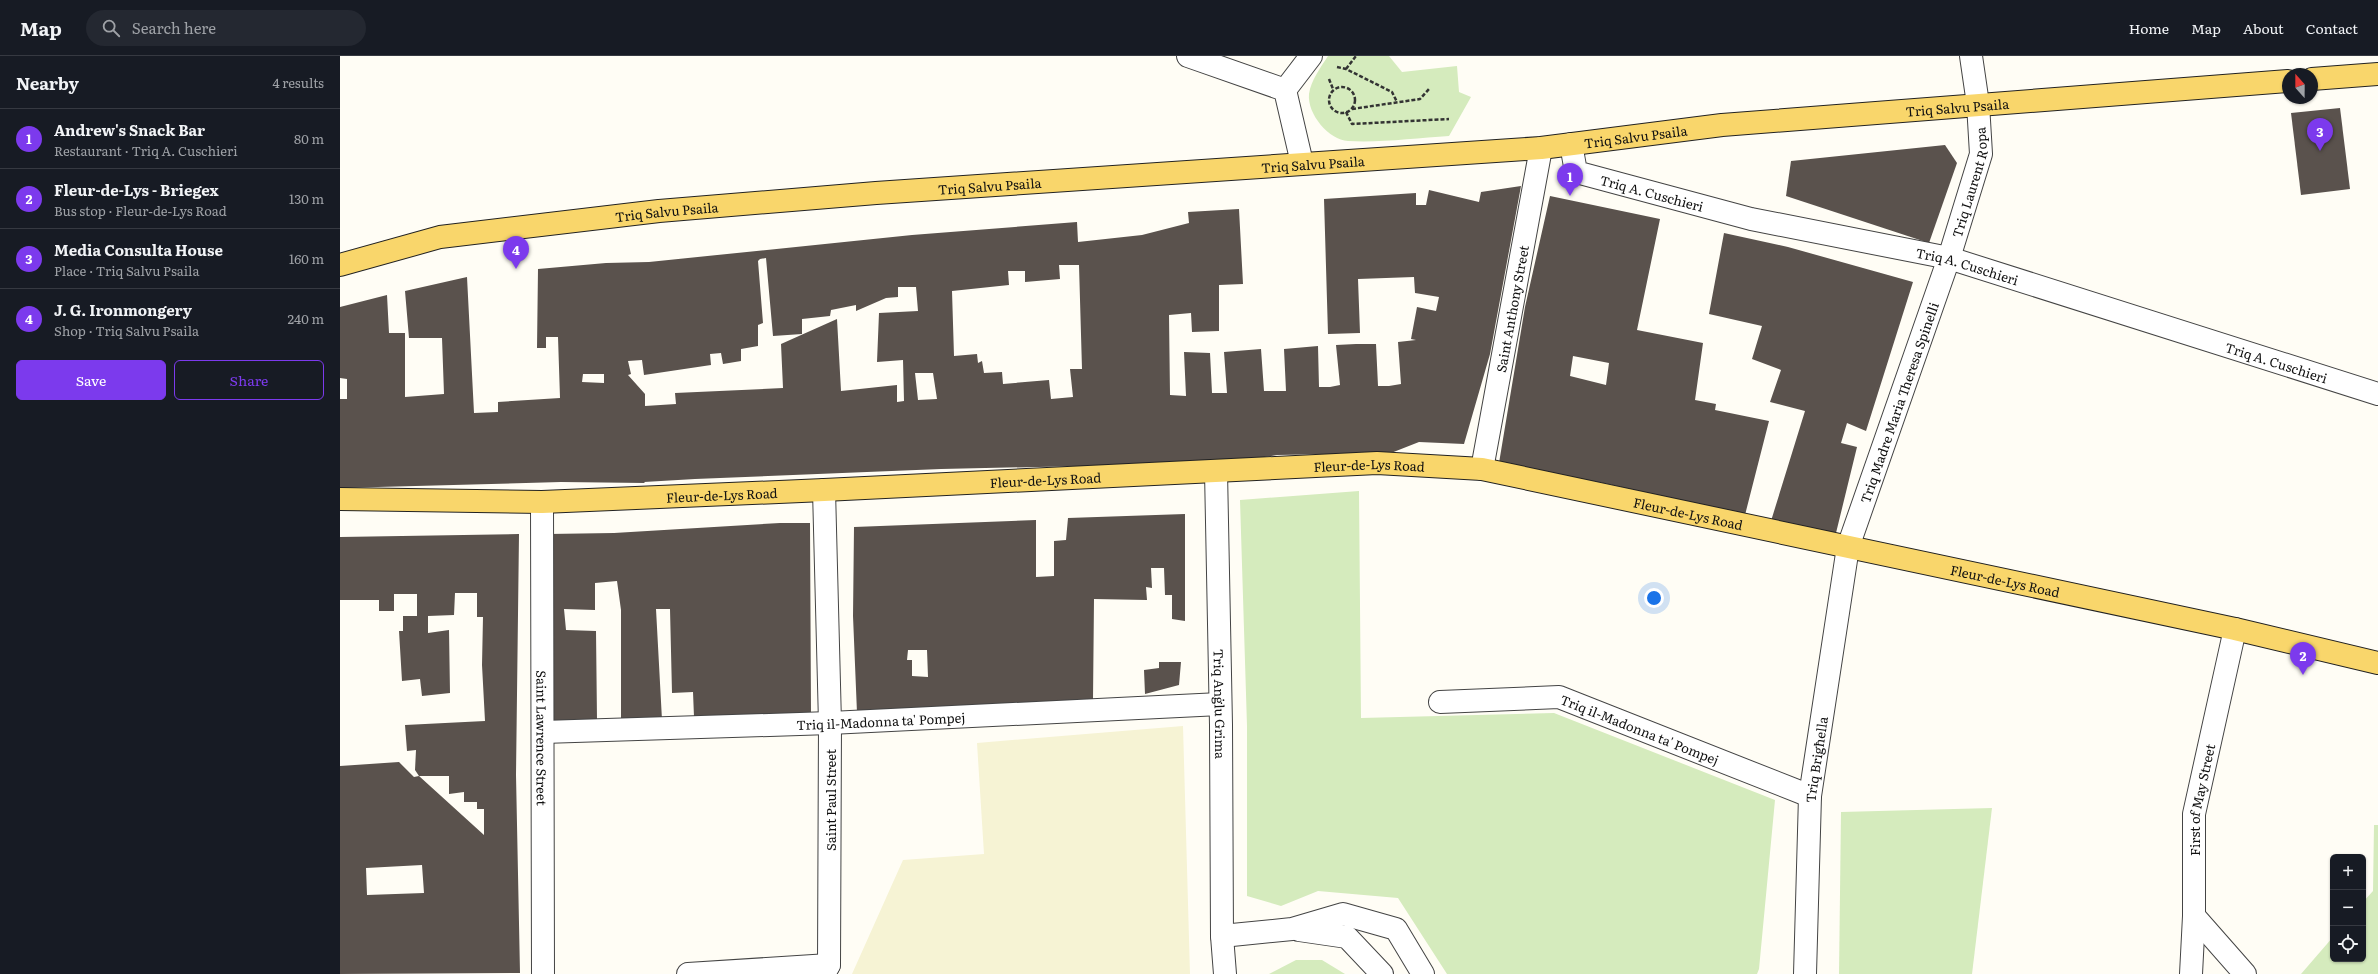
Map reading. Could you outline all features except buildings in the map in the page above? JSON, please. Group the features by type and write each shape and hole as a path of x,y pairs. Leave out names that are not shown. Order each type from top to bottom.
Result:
{"main road":[{"path":"2318,79 2378,74"},
{"name":"Triq Salvu Psaila","path":"340,265 440,238 659,211 884,192 1541,148 1722,125 2282,81"},
{"name":"Fleur-de-Lys Road","path":"340,499 542,502 1377,463 1482,469 2235,629 2378,663"}],"street":[{"path":"1188,56 1285,90"},
{"path":"1285,90 1311,56"},
{"name":"Triq Laurent Ropa","path":"1949,258 1981,154 1978,104 1971,56"},
{"path":"1285,90 1302,163"},
{"name":"Triq A. Cuschieri","path":"1571,144 1576,172 1752,219 1949,258 2378,394"},
{"name":"Saint Anthony Street","path":"1482,469 1541,148"},
{"name":"Triq Madre Maria Theresa Spinelli","path":"1848,547 1949,258"},
{"name":"Triq Anġlu Grima","path":"1216,471 1222,936 1225,974"},
{"name":"Saint Paul Street","path":"824,490 830,723 827,970"},
{"name":"Saint Lawrence Street","path":"542,502 543,974"},
{"name":"Triq Brigħella","path":"1805,974 1810,796 1848,547"},
{"name":"First of May Street","path":"2191,974 2194,916 2194,814 2235,629"},
{"name":"Triq il-Madonna ta' Pompej","path":"1440,702 1559,697 1810,796"},
{"name":"Triq il-Madonna ta' Pompej","path":"543,732 830,723 1220,704"},
{"path":"1222,936 1292,929 1343,914 1396,928 1423,974"},
{"path":"2194,916 2245,974"},
{"path":"1292,929 1347,937 1382,974"},
{"path":"688,974 827,970"}],"path":[{"path":"1346,68 1356,56"},
{"path":"1330,66 1346,68 1392,92 1397,102"},
{"path":"1351,109 1355,101 1353,93 1346,87 1337,87 1331,93 1330,105 1335,111 1346,112 1351,109 1420,99 1429,89"},
{"path":"1346,112 1352,124 1449,119"}],"shaded area":[{"path":"1183,726 1190,974 852,974 903,860 984,854 977,743"}],"green space":[{"path":"1328,56 1389,56 1402,72 1457,66 1459,92 1471,97 1449,136 1372,141 1341,140 1321,125 1315,117 1309,102 1309,94 1312,84"},
{"path":"1359,491 1361,718 1554,713 1775,800 1759,969 1757,974 1447,974 1398,898 1318,891 1281,906 1247,896 1247,726 1240,500"},
{"path":"1992,808 1972,974 1839,974 1841,812"},
{"path":"2374,825 2378,825 2378,974 2301,974 2330,940 2330,962 2366,962 2366,899 2373,891"},
{"path":"1296,960 1322,960 1345,974 1269,974"}],"place":[{"name":"Media Consulta House","path":"2320,151"},
{"name":"Andrew's Snack Bar","path":"1570,196"},
{"name":"J. G. Ironmongery","path":"516,269"},
{"name":"Fleur-de-Lys - Briegex","path":"2303,675"}]}
